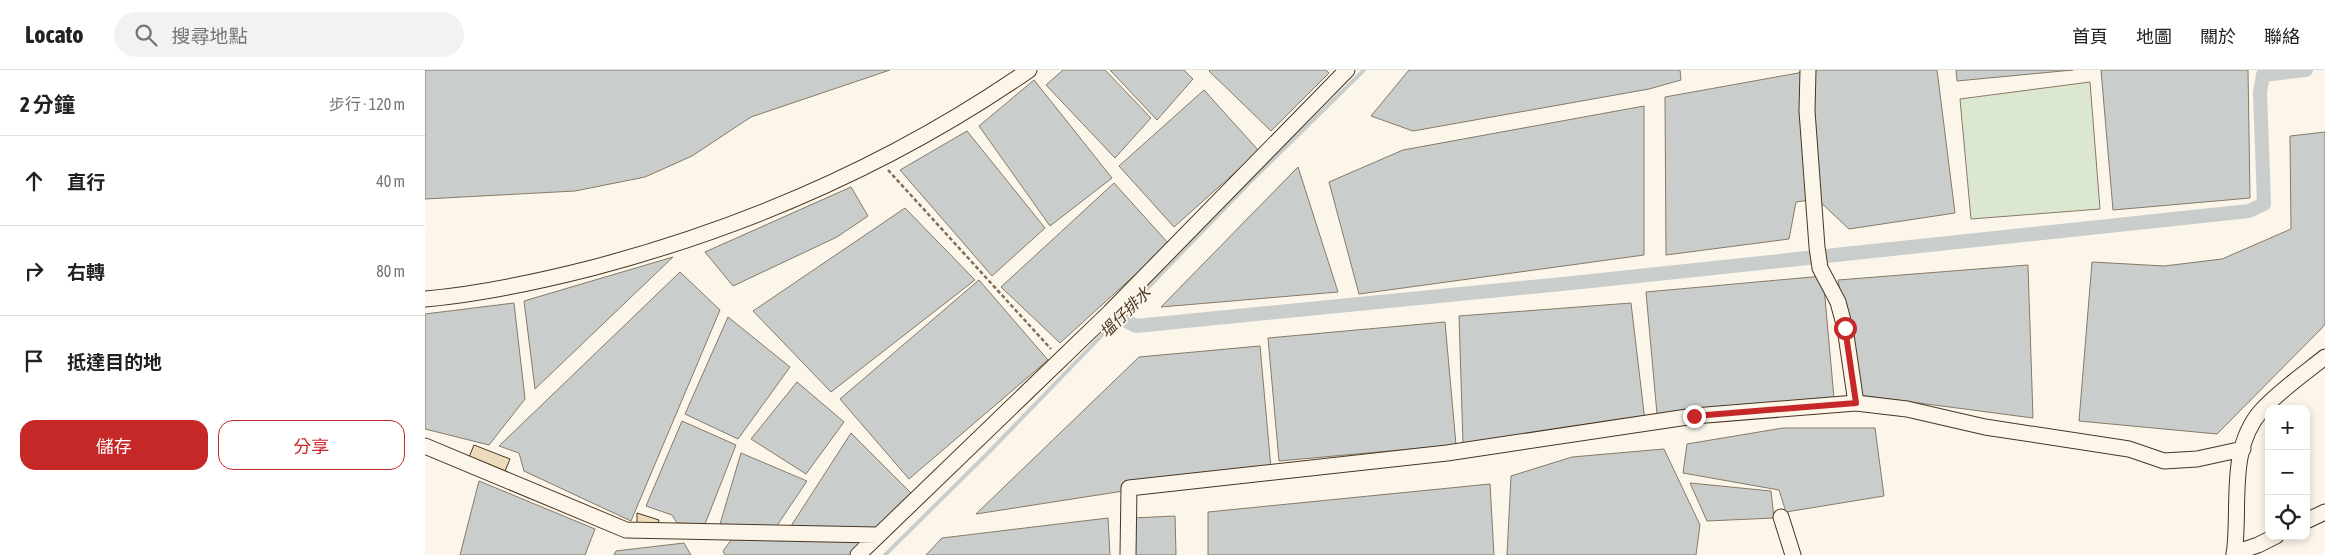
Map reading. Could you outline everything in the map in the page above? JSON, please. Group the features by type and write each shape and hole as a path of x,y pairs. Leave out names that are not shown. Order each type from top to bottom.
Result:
{"street":[{"path":"425,299 529,284 648,253 763,214 933,133 1029,70"},
{"path":"858,555 1117,304 1347,70"},
{"path":"1808,70 1807,111 1817,248 1820,268 1838,302 1845,328 1856,403"},
{"path":"2268,540 2234,554 2239,465 2246,433 2261,411 2325,357"},
{"path":"1128,555 1129,488 1447,453 1694,416 1856,403 1907,409 1985,427 2129,449 2164,461 2197,460 2243,449"},
{"path":"425,446 626,530 878,535"},
{"path":"2310,519 2325,512"},
{"path":"1781,517 1793,555"}],"path":[{"path":"879,160 1060,359"}],"green space":[{"path":"2090,82 2100,209 1971,219 1960,99"}],"shaded area":[{"path":"425,70 890,70 751,117 692,156 645,177 575,191 425,199"},
{"path":"1063,70 1105,70 1151,118 1115,158 1046,85"},
{"path":"1110,70 1184,70 1193,79 1157,120"},
{"path":"1210,70 1326,70 1329,73 1271,131"},
{"path":"1409,70 1680,70 1681,80 1649,89 1413,131 1371,116"},
{"path":"1815,70 1937,70 1955,213 1849,229 1817,199 1796,202 1789,239 1666,255 1665,97"},
{"path":"1956,70 2073,70 1957,81"},
{"path":"2101,70 2248,70 2250,198 2113,210"},
{"path":"1034,80 1112,178 1050,226 979,126"},
{"path":"1204,90 1259,151 1174,227 1119,166"},
{"path":"1644,106 1644,255 1359,294 1329,182 1403,150"},
{"path":"967,131 1045,228 992,276 900,170"},
{"path":"2325,132 2325,324 2322,328 2217,434 2079,421 2092,262 2164,266 2222,259 2291,229 2290,136"},
{"path":"1298,167 1338,292 1161,307"},
{"path":"1114,183 1169,244 1060,343 1001,287"},
{"path":"851,187 868,216 837,237 733,286 705,252"},
{"path":"905,208 975,280 831,392 753,311"},
{"path":"673,257 535,389 524,301"},
{"path":"2028,265 2033,418 1858,395 1838,280"},
{"path":"680,272 720,310 631,521 524,471 519,453 499,446"},
{"path":"1823,276 1834,398 1657,414 1646,292"},
{"path":"979,280 1048,360 909,479 840,399"},
{"path":"514,303 525,399 489,445 425,429 425,314"},
{"path":"1631,303 1645,421 1463,444 1459,316"},
{"path":"728,317 790,367 738,439 685,414"},
{"path":"1445,322 1456,445 1279,461 1268,338"},
{"path":"1260,346 1271,468 976,514 1139,357"},
{"path":"797,382 844,422 806,474 751,439"},
{"path":"682,421 736,445 705,524 677,523 672,515 646,506"},
{"path":"1783,428 1875,428 1884,496 1786,512 1779,490 1683,473 1687,444"},
{"path":"851,433 912,494 876,529 791,526"},
{"path":"1664,449 1700,525 1696,555 1507,555 1511,476 1572,457"},
{"path":"741,453 807,481 776,527 720,524"},
{"path":"479,481 595,529 585,555 460,555"},
{"path":"1690,483 1771,491 1774,518 1707,521"},
{"path":"1490,484 1494,555 1208,555 1208,512"},
{"path":"1175,516 1176,555 1134,555 1132,518"},
{"path":"1108,518 1110,555 926,555 942,538"},
{"path":"732,539 863,540 864,543 850,555 725,555 723,551"},
{"path":"684,543 691,555 614,555 616,551"}],"building":[{"path":"474,445 510,459 503,476 467,462"},
{"path":"637,513 659,520 657,528 637,523"}],"waterway":[{"name":"塭仔排水","path":"885,555 989,452 1250,182 1364,70"},
{"path":"1119,317 1136,326 1582,282 2249,211 2264,204 2260,92 2263,75 2306,70"}],"route":[{"path":"1694,416 1856,403 1845,328"}]}
